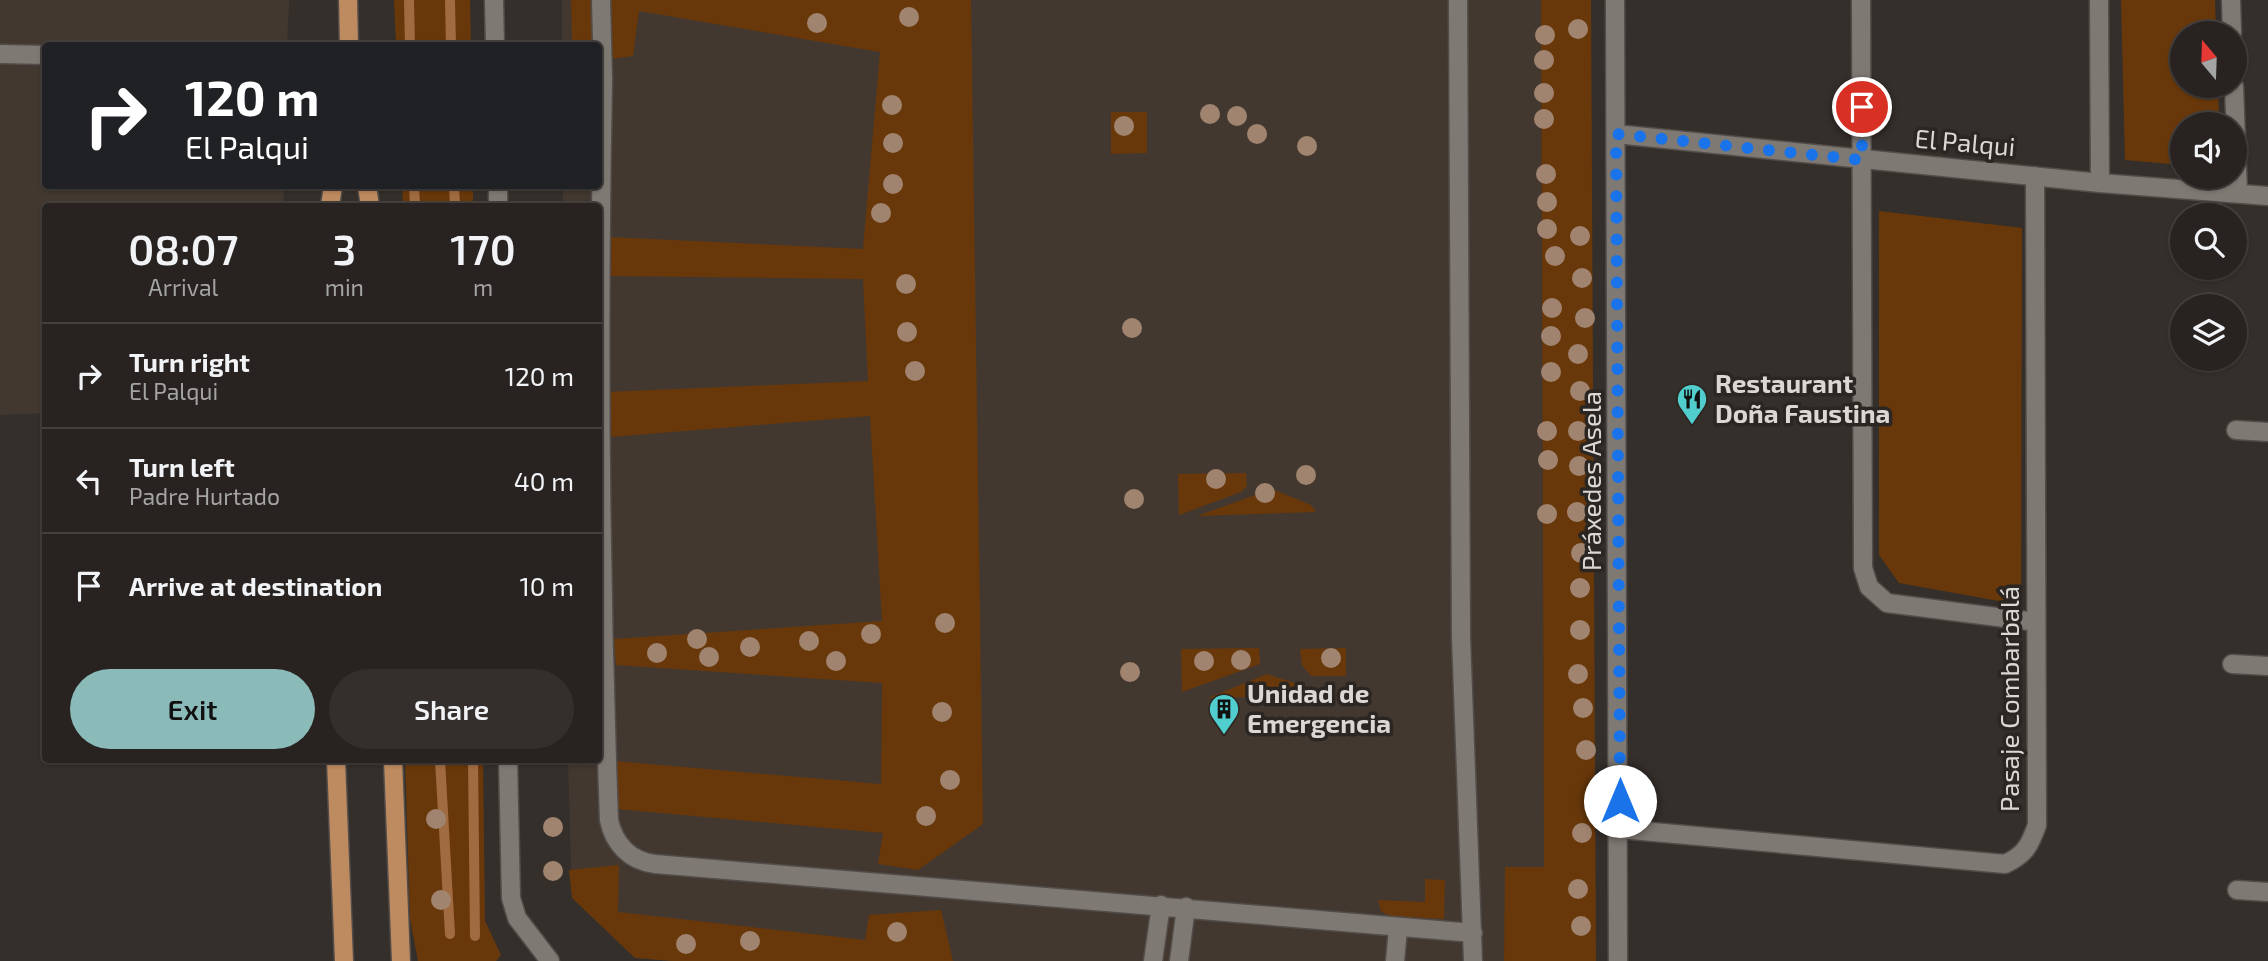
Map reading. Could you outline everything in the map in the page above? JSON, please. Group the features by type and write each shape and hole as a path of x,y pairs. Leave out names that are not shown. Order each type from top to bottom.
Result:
{"main road":[{"path":"348,0 349,42"},
{"path":"336,763 344,961"},
{"path":"393,763 401,961"}],"street":[{"path":"494,0 495,42"},
{"path":"601,0 601,42"},
{"path":"1458,0 1461,636 1473,961"},
{"name":"Práxedes Asela","path":"1615,0 1619,961"},
{"path":"1861,0 1863,568 1869,587 1888,603 2036,622"},
{"path":"2099,0 2100,183"},
{"path":"2231,0 2232,21"},
{"path":"0,54 42,55"},
{"path":"2234,98 2238,193"},
{"name":"El Palqui","path":"1616,134 2100,183 2268,196"},
{"name":"Pasaje Combarbalá","path":"1620,829 2005,864 2020,857 2030,846 2037,825 2035,176"},
{"path":"2236,430 2268,432"},
{"path":"602,520 609,820 615,839 631,856 643,863 1186,907 1398,929 1474,933"},
{"path":"2232,664 2268,666"},
{"path":"508,763 511,898 517,918 550,961"},
{"path":"2236,890 2268,892"},
{"path":"1153,961 1161,905"},
{"path":"1179,961 1186,907"},
{"path":"1395,961 1398,929"}],"shaded area":[{"path":"0,0 289,0 287,42 42,42 42,189 284,189 283,203 42,203 42,413 0,415"},
{"path":"394,0 470,0 471,42 396,42"},
{"path":"562,0 1541,0 1544,867 1506,868 1504,961 673,961 635,958 572,898 568,763 602,763 602,203 563,203 563,189 602,189 602,42 562,42"},
{"path":"571,0 596,0 597,42 572,42"},
{"path":"611,0 971,0 983,824 918,870 878,864 883,833 616,809 614,761 881,784 882,683 616,665 614,639 882,621 870,416 611,437 606,392 868,381 863,279 605,276 607,237 863,249 880,52 639,11 633,56 611,59"},
{"path":"1541,0 1591,0 1596,961 1504,961 1505,867 1544,867"},
{"path":"2121,0 2215,0 2216,21 2170,21 2170,98 2218,98 2219,112 2170,112 2170,164 2125,160"},
{"path":"1111,112 1147,112 1147,153 1111,154"},
{"path":"402,189 473,189 473,203 403,203"},
{"path":"1879,211 2022,228 2021,605 1899,583 1879,555"},
{"path":"1246,473 1247,486 1241,492 1179,515 1178,474"},
{"path":"1272,489 1311,505 1316,512 1197,516"},
{"path":"1259,648 1260,664 1182,692 1181,649"},
{"path":"1346,648 1346,676 1311,676 1302,665 1300,649"},
{"path":"1267,674 1331,695 1208,698"},
{"path":"405,763 483,763 485,921 501,955 496,961 418,961 410,919"},
{"path":"619,865 618,912 865,940 869,915 941,910 953,961 673,961 635,958 572,898 569,870"},
{"path":"1425,879 1445,880 1444,919 1389,916 1381,911 1378,900 1425,902"}],"waterway":[{"path":"409,0 410,42"},
{"path":"450,0 451,42"},
{"path":"414,189 415,203"},
{"path":"454,189 455,203"},
{"path":"440,763 450,934"},
{"path":"473,763 475,936"}],"place":[{"name":"Restaurant Doña Faustina","path":"1692,426"},
{"name":"Unidad de Emergencia","path":"1224,736"}],"route":[{"path":"1620,801 1616,134 1862,160 1862,107"}]}
